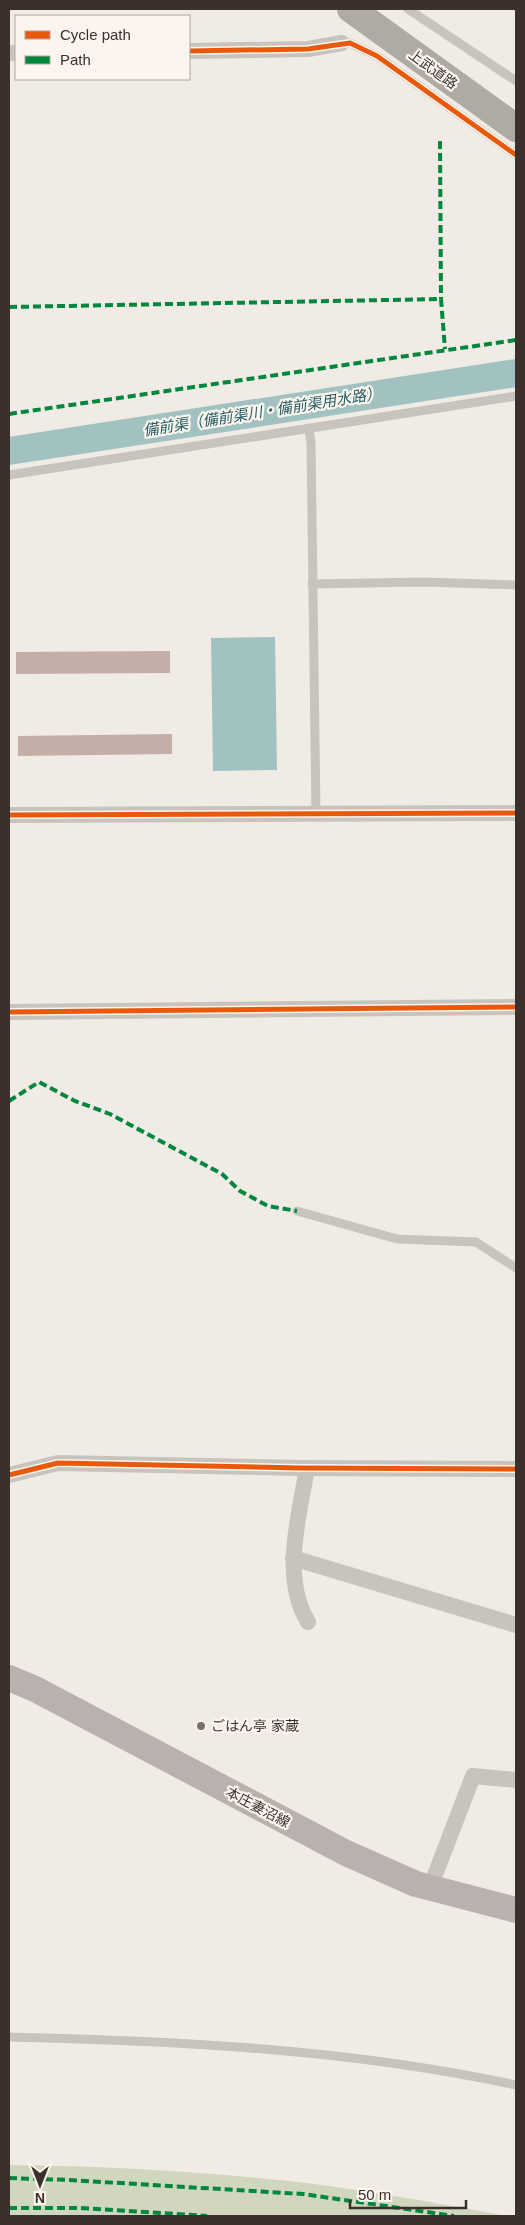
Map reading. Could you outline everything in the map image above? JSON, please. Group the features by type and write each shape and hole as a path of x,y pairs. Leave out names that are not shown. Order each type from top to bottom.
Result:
{"highway":[{"name":"上武道路","path":"351,9 516,128"}],"main road":[{"name":"本庄妻沼線","path":"9,1678 35,1689 346,1853 416,1884 516,1910"}],"street":[{"path":"190,51 308,49 342,43"},
{"path":"9,815 516,813"},
{"path":"9,1012 516,1007"},
{"path":"9,1475 58,1464 516,1470"},
{"path":"307,1468 292,1558 300,1609 308,1622"},
{"path":"292,1558 516,1625"},
{"path":"430,1888 473,1776 516,1780"}],"lane":[{"path":"408,9 516,81"},
{"path":"342,43 350,43 378,56 516,155"},
{"path":"9,475 516,396"},
{"path":"309,429 311,443 316,814"},
{"path":"312,584 423,582 516,585"},
{"path":"297,1211 397,1238 476,1242 516,1268"},
{"path":"9,2037 125,2040 308,2053 406,2064 516,2085"}],"green space":[{"path":"9,2165 219,2174 289,2181 371,2192 507,2216 9,2216"}],"water":[{"path":"275,637 277,770 213,771 211,638"}],"building":[{"path":"170,651 170,673 16,674 16,652"},
{"path":"172,734 172,754 18,756 18,736"}],"waterway":[{"name":"備前渠（備前渠川・備前渠用水路）","path":"9,451 516,373"}],"marked path":[{"path":"440,141 441,299"},
{"path":"9,307 441,299 445,349"},
{"path":"9,414 516,340"},
{"path":"9,1101 39,1082 75,1101 110,1114 222,1174 240,1191 268,1206 297,1211"},
{"path":"9,2178 303,2194 454,2216"},
{"path":"9,2208 80,2208 207,2216"}],"cycle path":[{"path":"190,51 308,49 350,43 377,56 516,155"},
{"path":"9,815 516,813"},
{"path":"9,1012 516,1007"},
{"path":"9,1475 58,1463 301,1468 516,1469"}],"place":[{"name":"ごはん亭 家蔵","path":"201,1726"}]}
